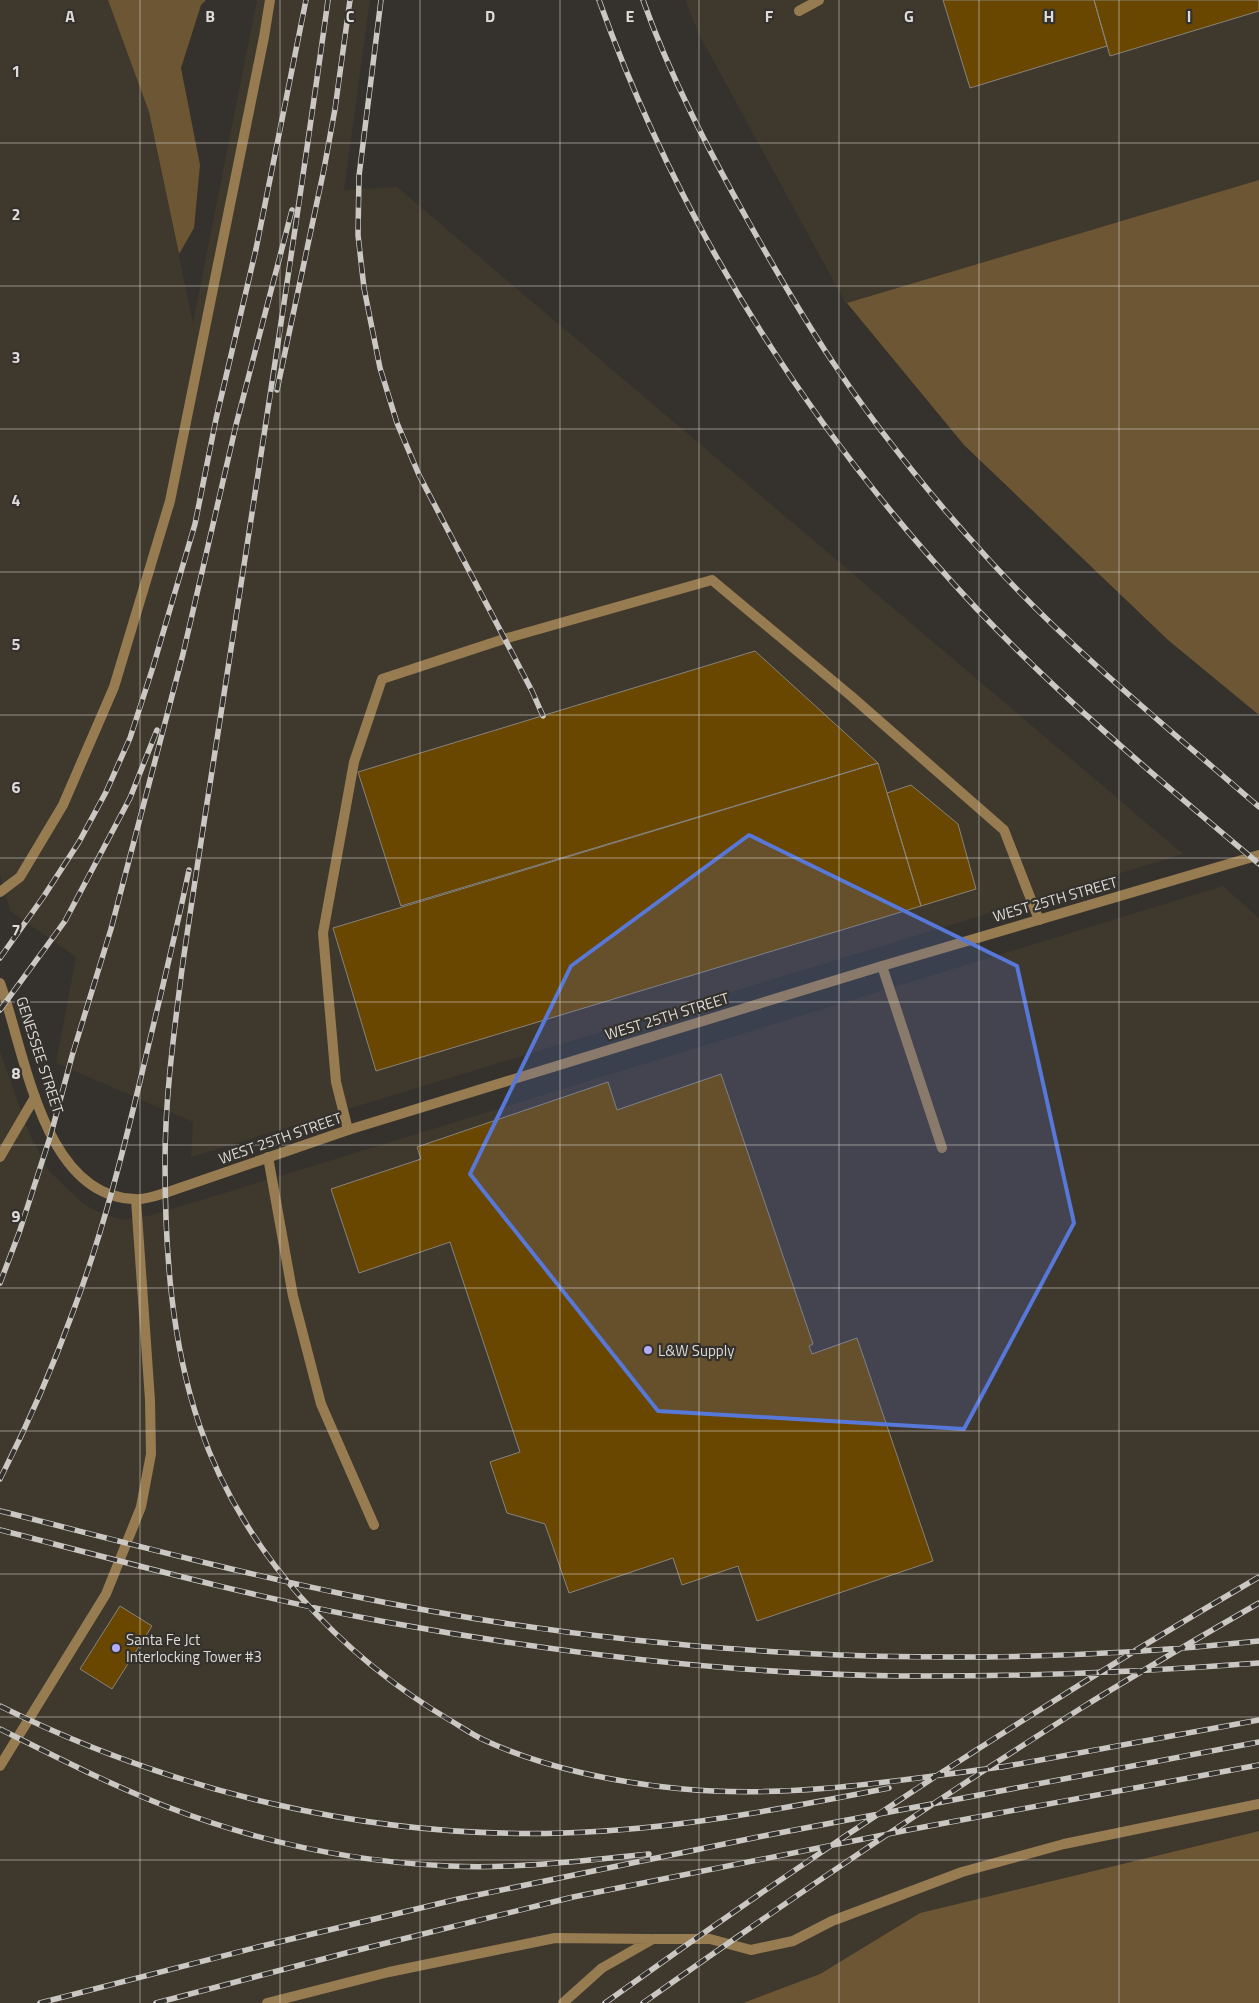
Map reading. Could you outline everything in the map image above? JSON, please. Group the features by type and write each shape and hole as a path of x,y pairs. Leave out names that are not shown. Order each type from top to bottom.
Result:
{"street":[{"path":"0,892 20,877 64,805 114,687 170,501 270,0"},
{"path":"799,11 819,0"},
{"path":"348,1130 336,1082 323,933 354,762 382,680 504,640 712,580 851,696 1004,830 1039,920"},
{"name":"WEST 25TH STREET","path":"88,1184 111,1195 136,1200 165,1193 348,1130 882,966 1259,855"},
{"path":"882,966 942,1148"},
{"name":"GENESSEE STREET","path":"0,983 35,1097 51,1134 70,1166 88,1184"},
{"path":"0,1157 35,1097"},
{"path":"268,1158 292,1296 320,1404 374,1525"},
{"path":"0,1766 106,1594 140,1507 151,1454 150,1400 136,1200"},
{"path":"267,2003 389,1972 555,1938 710,1939 751,1950 793,1941 832,1921 962,1872 1064,1844 1259,1804"},
{"path":"563,2003 602,1968 653,1939"}],"highlighted area":[{"path":"749,835 1017,966 1074,1223 964,1429 658,1411 470,1174 571,966"}],"shaded area":[{"path":"0,0 108,0 149,112 193,323 257,0 370,0 344,190 397,187 1183,854 191,1157 193,1122 56,1063 76,957 10,911 0,874"},
{"path":"108,0 206,0 201,5 181,68 200,165 194,228 179,254 149,112"},
{"path":"685,0 1259,0 1259,180 846,304 699,34"},
{"path":"1259,180 1259,715 1168,640 964,445 847,303"},
{"path":"1223,886 1259,918 1259,1831 920,1913 820,1974 743,2003 0,2003 0,1052 30,1135 49,1171 82,1203 96,1211 122,1220 148,1216 218,1195"},
{"path":"1259,1831 1259,2003 743,2003 820,1974 920,1913"}],"building":[{"path":"943,0 1094,0 1107,46 970,88"},
{"path":"1094,0 1259,0 1259,11 1110,56"},
{"path":"755,651 878,763 401,906 358,772"},
{"path":"878,763 921,906 376,1071 333,928"},
{"path":"911,785 958,824 976,889 921,906 887,793"},
{"name":"L&W Supply","path":"721,1074 813,1344 809,1346 812,1354 857,1338 933,1561 757,1621 738,1566 682,1585 673,1558 569,1593 545,1524 507,1513 490,1462 520,1452 450,1242 359,1273 331,1189 421,1159 417,1147 608,1082 617,1110"},
{"name":"Santa Fe Jct Interlocking Tower #3","path":"120,1606 152,1626 112,1689 80,1669"}],"railway":[{"path":"0,958 79,842 106,792 130,738 153,667 195,524 216,419 256,249 306,0"},
{"path":"328,0 278,347 187,935 168,1089 165,1138 168,1261 182,1360 199,1424 217,1470 241,1514 268,1556 299,1595 334,1632 411,1695 472,1734 507,1750 531,1759 582,1773 633,1783 683,1789 724,1791 805,1790 887,1782 1008,1766"},
{"path":"277,390 324,169 335,109 350,0"},
{"path":"381,0 359,176 358,235 364,288 380,368 397,423 419,475 532,691 543,716"},
{"path":"599,0 632,85 669,167 711,246 756,324 805,398 859,471 916,540 1009,642 1114,740 1259,864"},
{"path":"643,0 690,112 747,219 816,336 884,435 948,513 1023,596 1122,689 1259,807"},
{"path":"0,1283 19,1233 51,1134 72,1056 111,929 183,654 236,425 292,210"},
{"path":"0,1010 65,921 130,798 157,730"},
{"path":"0,1479 49,1374 94,1251 112,1192 127,1132 189,870"},
{"path":"0,1511 217,1566 348,1595 460,1616 573,1633 687,1645 802,1653 917,1657 1031,1656 1146,1651 1259,1641"},
{"path":"0,1530 192,1579 337,1613 514,1643 643,1660 772,1671 901,1676 991,1676 1080,1673 1259,1663"},
{"path":"605,2003 684,1946 927,1782 1092,1677 1259,1577"},
{"path":"643,2003 916,1815 1105,1694 1259,1603"},
{"path":"0,1706 66,1736 134,1763 203,1786 274,1804 345,1818 418,1828 490,1833 563,1833 645,1828 767,1811 889,1788"},
{"path":"1002,1767 1259,1720"},
{"path":"0,1729 102,1779 165,1806 234,1830 305,1848 377,1860 474,1867 549,1864 649,1854"},
{"path":"40,2003 258,1947 458,1899 763,1836 1259,1742"},
{"path":"156,2003 346,1953 573,1897 913,1829 1259,1765"}],"place":[{"name":"L&W Supply","path":"648,1350"},
{"name":"Santa Fe Jct Interlocking Tower #3","path":"116,1648"}]}
